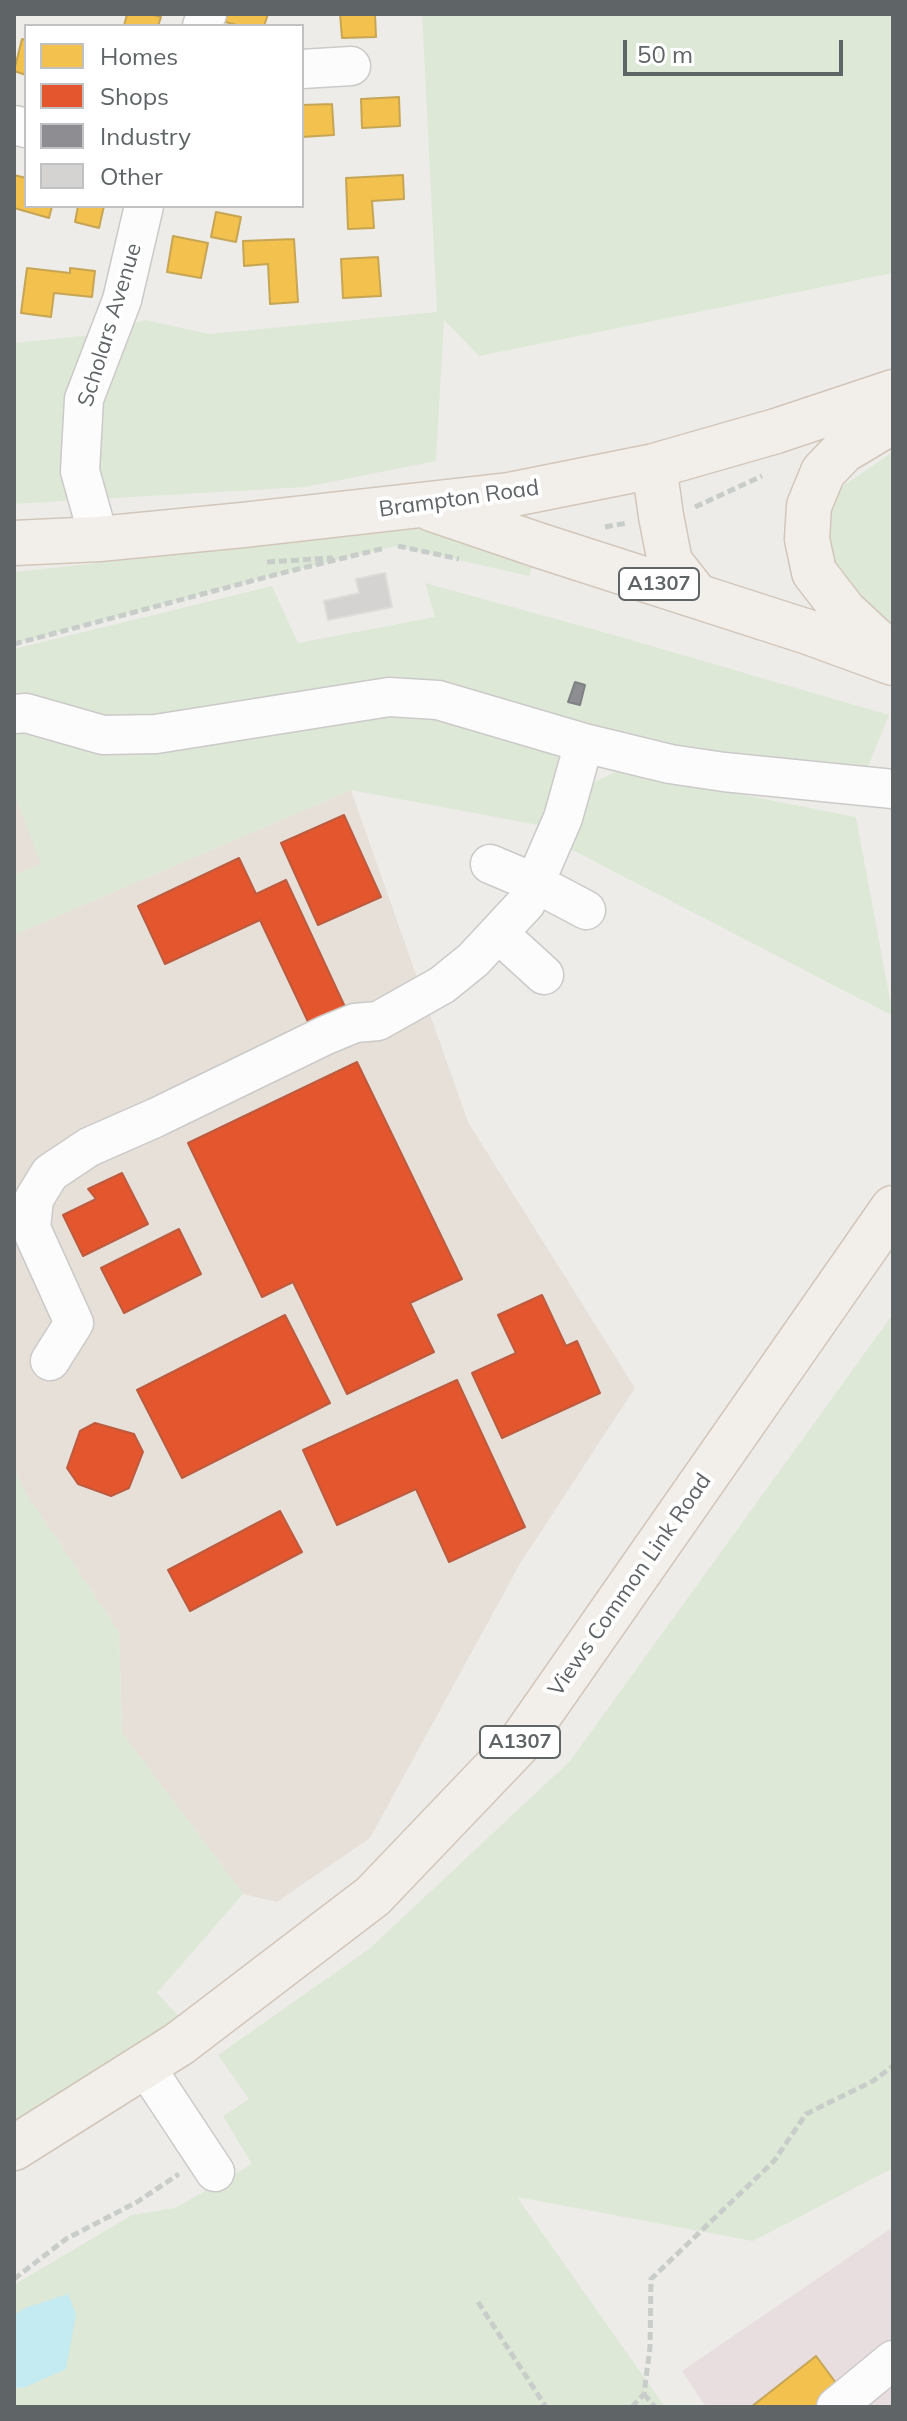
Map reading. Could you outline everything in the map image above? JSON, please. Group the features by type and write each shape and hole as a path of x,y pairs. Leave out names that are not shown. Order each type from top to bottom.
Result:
{"main road":[{"name":"Brampton Road","path":"14,543 99,539 509,495 654,466 776,431 893,392"},
{"path":"893,421 843,451 823,472 809,506 807,539 814,572 844,611 893,660"},
{"path":"654,466 670,562 696,595"},
{"name":"A1307","path":"424,506 893,660"},
{"name":"Views Common Link Road","path":"14,2148 191,2034 373,1896 522,1740 893,1208"}],"street":[{"path":"304,69 351,66"},
{"name":"Scholars Avenue","path":"99,539 80,471 84,399 122,300 144,208"},
{"path":"14,714 26,713 103,735 156,734 389,697 438,700 584,743 670,764 893,789"},
{"path":"50,1361 74,1323 31,1228 34,1199 50,1173 89,1147 326,1035 355,1023 378,1021 442,985 473,960 526,903 563,818 584,743"},
{"path":"490,864 586,910"},
{"path":"498,933 544,975"},
{"path":"145,2066 210,2164"},
{"path":"836,2407 893,2360"}],"path":[{"path":"693,507 771,473"},
{"path":"14,644 397,546 470,562"},
{"path":"632,2407 644,2394 650,2347 651,2279 774,2161 806,2114 873,2081 893,2066"},
{"path":"14,2279 66,2239 210,2164"},
{"path":"478,2302 546,2407"},
{"path":"644,2394 655,2407"}],"shaded area":[{"path":"351,790 468,1122 635,1388 521,1562 370,1838 277,1902 243,1894 122,1733 119,1632 25,1492 14,1470 14,935"},
{"path":"14,792 42,865 14,875"},
{"path":"893,2227 893,2407 706,2407 682,2371"}],"green space":[{"path":"422,14 893,14 893,273 479,356 444,320 436,461 305,487 14,504 14,343 92,335 145,320 209,334 437,312"},
{"path":"893,452 893,632 877,622 831,559 825,535 834,492"},
{"path":"423,528 535,560 529,576 396,546 14,644 14,572"},
{"path":"425,583 889,715 867,769 639,747 579,730 549,827 351,790 14,935 14,875 41,864 14,792 14,649 272,586 298,643 435,617"},
{"path":"616,772 856,817 893,1016 561,844 592,783"},
{"path":"893,1314 893,2168 753,2241 517,2197 665,2407 14,2407 14,2387 23,2388 25,2308 14,2315 14,2285 132,2215 175,2208 252,2164 223,2116 249,2099 218,2055 369,1949 570,1761"},
{"path":"14,1469 25,1492 119,1632 122,1733 243,1894 157,1993 187,2025 14,2128"}],"water":[{"path":"68,2294 76,2314 66,2369 23,2388 14,2387 14,2315 25,2308"}],"building: Homes":[{"path":"127,14 161,17 159,24 124,24"},
{"path":"227,14 268,14 265,24 225,22"},
{"path":"340,14 375,14 376,37 342,38"},
{"path":"22,39 24,40 24,74 14,71"},
{"path":"399,97 400,126 362,128 361,99"},
{"path":"332,104 334,135 304,137 304,105"},
{"path":"14,175 24,178 24,208 52,208 49,218 14,208"},
{"path":"403,175 404,199 372,201 374,228 348,229 346,178"},
{"path":"78,208 104,208 99,228 75,222"},
{"path":"216,212 241,217 236,242 211,237"},
{"path":"173,236 208,243 201,278 167,272"},
{"path":"294,239 298,302 270,304 268,264 244,266 243,241"},
{"path":"378,257 381,296 343,298 341,259"},
{"path":"27,268 70,273 70,268 95,271 92,297 54,293 51,317 21,313"},
{"path":"816,2356 839,2387 814,2407 751,2407"}],"building: Shops":[{"path":"344,815 381,897 318,925 281,843"},
{"path":"239,858 256,894 286,880 346,1009 310,1026 260,920 165,964 138,906"},
{"path":"357,1062 462,1279 410,1303 434,1352 347,1394 293,1282 262,1297 188,1143"},
{"path":"122,1173 148,1224 83,1256 63,1215 96,1199 88,1189"},
{"path":"179,1229 201,1274 124,1313 101,1268"},
{"path":"542,1295 566,1346 577,1341 600,1393 502,1438 472,1373 516,1353 498,1315"},
{"path":"285,1315 330,1403 182,1478 137,1390"},
{"path":"457,1380 525,1527 449,1562 416,1489 337,1525 303,1450"},
{"path":"95,1423 134,1434 143,1452 129,1488 111,1496 78,1484 67,1468 80,1431"},
{"path":"280,1511 302,1552 190,1611 168,1570"}],"building: Industry":[{"path":"575,682 585,685 580,705 568,702"}],"building: Other":[{"path":"385,573 392,607 328,620 324,601 359,593 356,579"}]}
